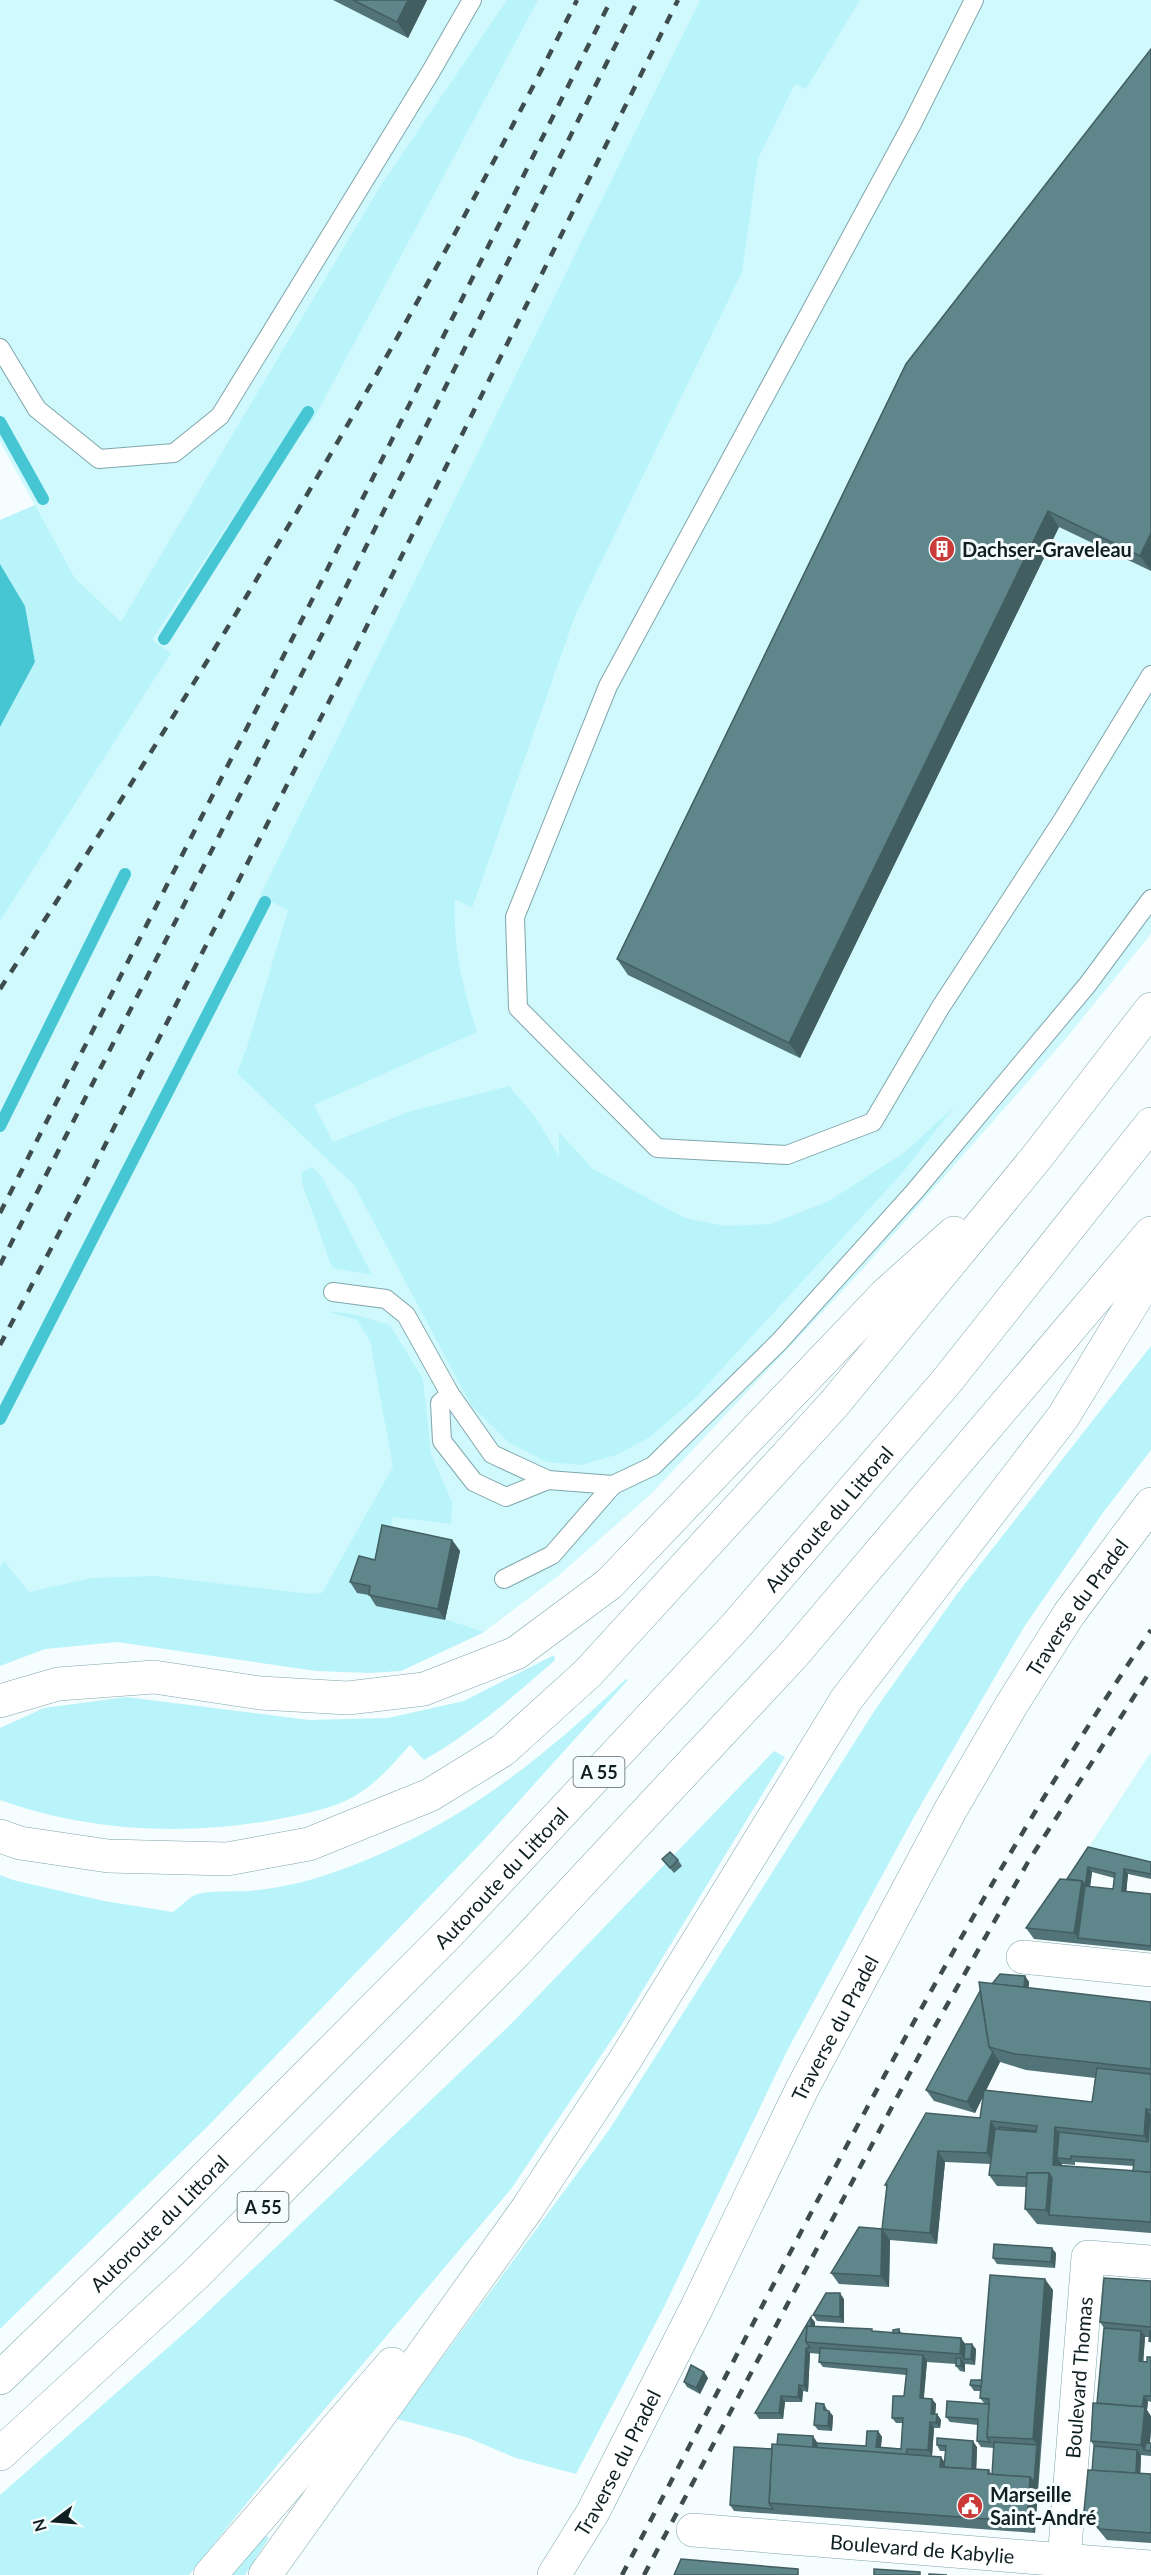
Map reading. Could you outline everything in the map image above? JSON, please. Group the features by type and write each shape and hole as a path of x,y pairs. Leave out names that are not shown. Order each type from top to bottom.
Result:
{"main road":[{"path":"0,1836 20,1843 108,1856 227,1859 309,1845 430,1795 503,1750 588,1673 834,1404 1037,1157 1151,1009"},
{"name":"Autoroute du Littoral","path":"0,2378 154,2229 451,1931 735,1627 946,1382 1151,1124"},
{"path":"0,1701 58,1684 154,1677 260,1693 348,1698 424,1689 516,1653 609,1584 886,1294 1037,1157"},
{"name":"A 55","path":"0,2454 195,2275 517,1951 793,1655 1151,1233"},
{"path":"265,2575 527,2209 625,2060 846,1700 1063,1417 1151,1273"},
{"name":"Traverse du Pradel","path":"554,2575 592,2512 697,2307 802,2089 951,1809 1012,1704 1069,1614 1151,1504"},
{"path":"1023,1957 1151,1970"},
{"path":"210,2575 527,2209"},
{"name":"Boulevard Thomas","path":"1064,2560 1089,2257 1151,2262"},
{"name":"Boulevard de Kabylie","path":"693,2530 1151,2567"}],"lane":[{"path":"0,348 37,410 99,459 174,453 220,416 430,73 472,0"},
{"path":"974,0 912,124 608,686 515,917 518,1008 657,1148 787,1155 873,1122 940,1008 1062,821 1151,675"},
{"path":"504,1579 552,1555 613,1485 653,1466 779,1342 922,1182 1088,984 1151,899"},
{"path":"333,1292 386,1299 406,1315 450,1394 492,1454 548,1480 613,1485"},
{"path":"450,1394 440,1403 442,1440 474,1482 506,1497 548,1480"}],"shaded area":[{"path":"0,0 1151,0 1151,934 1063,1042 861,1271 652,1493 558,1576 484,1632 401,1671 0,1620 0,752 90,593 75,578 0,442"},
{"path":"507,0 538,0 313,420 236,512 152,640 171,653 0,921 0,727 35,662 25,606 0,564 0,520 35,505 75,578 121,622 381,185"},
{"path":"700,0 860,0 806,89 795,84 758,159 742,272 575,616 472,908 455,899 457,951 477,1032 314,1105 333,1142 408,1112 509,1086 536,1118 559,1160 559,1132 593,1169 685,1218 725,1226 771,1224 829,1201 905,1152 955,1106 903,1172 695,1398 650,1437 616,1455 581,1465 547,1462 508,1442 471,1405 354,1185 237,1073 248,1044 288,910 260,896"},
{"path":"312,1167 322,1177 372,1275 332,1268 302,1183 302,1172"},
{"path":"325,1311 353,1314 390,1325 423,1379 431,1454 452,1502 451,1524 393,1517 378,1597 484,1632 401,1671 370,1673 316,1671 117,1642 45,1649 0,1666 0,1568 4,1561 29,1592 91,1578 155,1576 311,1594 322,1593 393,1467 370,1341 357,1320"},
{"path":"1151,1346 1151,1450 1102,1514 1024,1627 915,1815 788,2049 662,2311 576,2474 516,2458 466,2437 397,2419 609,2130 875,1710 957,1594"},
{"path":"554,1655 555,1660 508,1700 476,1726 442,1749 424,1760 410,1745 384,1773 361,1792 339,1804 316,1811 257,1823 220,1827 145,1828 71,1819 0,1800 0,1728 44,1708 126,1697 309,1720 388,1718 464,1701"},
{"path":"626,1679 628,1680 482,1842 209,2125 0,2329 0,1875 104,1901 173,1912 200,1893 267,1889 320,1877 365,1861 407,1842 485,1796 557,1741"},
{"path":"774,1751 785,1757 619,2029 511,2189 279,2463 189,2575 0,2575 0,2495 197,2322 510,2025"},
{"path":"1151,1752 1151,1865 1087,1850"},
{"path":"262,2533 269,2538 245,2575 226,2575"}],"water":[{"path":"0,564 25,606 35,662 0,727"}],"building":[{"path":"353,0 408,0 397,22"},
{"name":"Dachser-Graveleau","path":"1151,49 1151,533 1140,556 1048,511 789,1043 617,959 906,364"},
{"path":"382,1525 452,1540 438,1609 369,1595 370,1586 350,1582 359,1556 375,1560"},
{"path":"1088,1847 1151,1862 1151,1874 1124,1869 1122,1891 1151,1894 1151,1946 1078,1938 1085,1886 1082,1881 1067,1879","holes":["1088,1867 1115,1873 1113,1889 1085,1886"]},
{"path":"670,1852 678,1860 670,1868 662,1859"},
{"path":"1060,1879 1082,1881 1074,1933 1026,1928"},
{"path":"1000,1974 1025,1976 1024,1987 992,1984"},
{"path":"979,1982 1151,2002 1151,2069 1015,2054 989,2047"},
{"path":"980,1991 989,2047 993,2052 967,2102 926,2090"},
{"path":"1097,2068 1151,2074 1151,2110 1146,2109 1144,2136 1055,2127 1053,2165 1151,2172 1151,2222 1049,2215 1052,2178 1049,2173 1027,2173 1027,2177 989,2175 995,2129 1036,2132 1037,2126 991,2121 987,2153 938,2151 930,2233 882,2229 887,2185 885,2185 926,2113 980,2118 984,2090 1092,2102"},
{"path":"1150,2114 1151,2172 1133,2171 1134,2160 1071,2156 1071,2159 1057,2158 1059,2132 1148,2142"},
{"path":"999,2127 1036,2131 1036,2132 999,2129"},
{"path":"1027,2173 1049,2173 1046,2210 1025,2209"},
{"path":"859,2227 882,2229 881,2276 831,2273"},
{"path":"994,2244 1052,2248 1051,2262 993,2258"},
{"path":"990,2275 1045,2279 1033,2439 987,2437 989,2399 980,2398"},
{"path":"1104,2278 1151,2281 1151,2327 1100,2322"},
{"path":"826,2293 840,2293 840,2317 813,2315"},
{"path":"811,2317 811,2327 807,2326 806,2342 810,2348 806,2348 804,2386 799,2385 798,2397 781,2396 779,2413 755,2413"},
{"path":"807,2326 872,2329 872,2331 961,2338 960,2354 806,2342"},
{"path":"1104,2328 1141,2331 1139,2361 1147,2362 1147,2357 1151,2357 1151,2396 1144,2396 1142,2407 1097,2403"},
{"path":"965,2344 972,2344 971,2359 964,2359"},
{"path":"820,2348 923,2355 920,2398 932,2399 931,2414 937,2414 936,2423 930,2422 928,2450 907,2449 906,2455 817,2448 817,2443 866,2446 867,2431 878,2431 876,2447 901,2449 903,2418 892,2418 893,2396 904,2396 907,2369 819,2362"},
{"path":"956,2358 961,2358 961,2366 956,2366"},
{"path":"691,2365 704,2372 696,2388 684,2382"},
{"path":"971,2380 982,2380 981,2386 970,2385"},
{"path":"947,2401 989,2404 987,2437 990,2442 977,2441 978,2419 946,2417"},
{"path":"816,2403 824,2404 824,2410 829,2411 828,2426 814,2425"},
{"path":"1093,2403 1145,2407 1141,2445 1091,2441"},
{"path":"778,2434 813,2436 813,2448 777,2445"},
{"path":"937,2438 973,2441 972,2469 944,2467 946,2446 937,2445"},
{"path":"994,2442 1037,2445 1034,2482 1030,2477 992,2475"},
{"path":"1146,2443 1151,2443 1151,2451 1144,2450"},
{"path":"772,2444 941,2457 940,2467 989,2470 988,2474 1030,2477 1027,2522 769,2503"},
{"path":"1094,2446 1137,2450 1136,2473 1092,2471"},
{"path":"734,2447 772,2449 769,2503 773,2509 730,2505"},
{"path":"1088,2470 1151,2474 1151,2533 1100,2529 1084,2511"},
{"path":"681,2559 798,2569 798,2575 674,2575"},
{"path":"874,2569 920,2572 920,2575 874,2575"}],"waterway":[{"path":"164,639 308,412"},
{"path":"0,422 43,499"},
{"path":"0,1126 125,874"},
{"path":"0,1419 265,902"}],"railway":[{"path":"0,989 154,747 302,502 444,253 577,0"},
{"path":"0,1213 314,596 611,0"},
{"path":"0,1265 338,603 638,0"},
{"path":"0,1345 93,1169 348,664 678,0"},
{"path":"622,2575 810,2215 939,1977 1077,1744 1151,1630"},
{"path":"644,2575 930,2035 1028,1862 1151,1670"}],"place":[{"name":"Dachser-Graveleau","path":"942,549"},
{"name":"Marseille Saint-André","path":"970,2506"}]}
